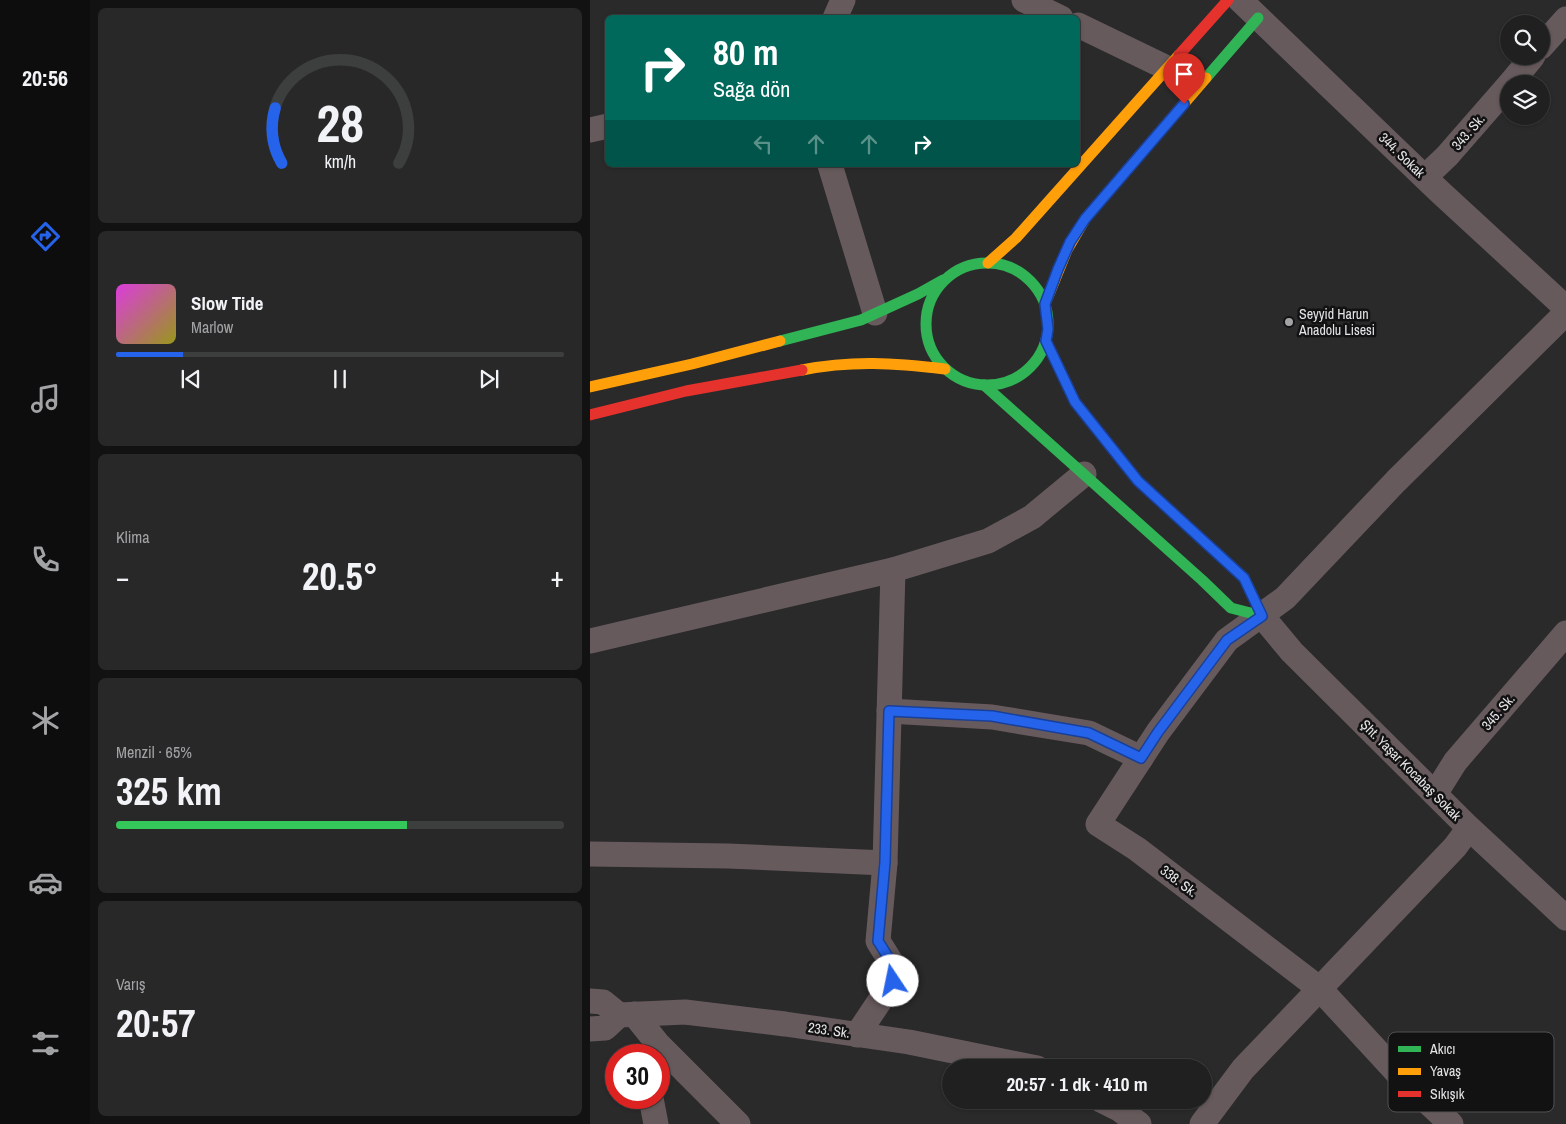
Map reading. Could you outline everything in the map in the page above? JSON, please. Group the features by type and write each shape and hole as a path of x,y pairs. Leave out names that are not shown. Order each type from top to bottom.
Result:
{"street":[{"path":"836,15 843,0"},
{"path":"1024,0 1055,15"},
{"path":"1080,166 1228,0"},
{"name":"344. Sokak","path":"1240,0 1425,177 1566,308"},
{"path":"1045,304 1070,242 1085,219 1258,18"},
{"path":"1550,37 1566,19"},
{"path":"1080,26 1167,68"},
{"name":"343. Sk.","path":"1517,75 1525,65"},
{"name":"343. Sk.","path":"1425,177 1448,156 1500,95"},
{"path":"590,130 605,127"},
{"path":"831,167 875,313"},
{"path":"988,263 1016,238 1079,167"},
{"path":"590,387 701,362 861,320 918,294 964,267 988,263 1012,268 1023,274 1040,293 1045,304 1048,329 1046,341 1034,363 1026,372 1004,383 984,385 967,382 955,377 945,369 937,360 926,338 925,325 930,301 943,280"},
{"name":"338. Sk.","path":"1388,1063 1320,989 1137,849 1098,824 1158,732 1227,640 1285,598 1396,481 1566,313"},
{"path":"1046,341 1075,402 1138,481 1244,578 1262,616"},
{"path":"590,415 686,391 816,367 896,363 945,369"},
{"path":"984,385 1231,608 1262,616"},
{"path":"590,641 893,570 988,541 1032,517 1084,474"},
{"path":"857,1034 893,981 893,965 878,941 885,862 893,570"},
{"name":"Şht. Yaşar Kocabaş Sokak","path":"1262,616 1292,652 1469,828 1566,918"},
{"name":"345. Sk.","path":"1435,794 1455,762 1566,633"},
{"path":"889,711 992,716 1089,733 1141,758"},
{"path":"1202,1124 1243,1069 1455,847 1469,828"},
{"path":"590,854 728,856 885,862"},
{"path":"590,1001 603,1002 627,1014 738,1124"},
{"name":"233. Sk.","path":"627,1014 684,1012 857,1034 909,1042 993,1059"},
{"path":"590,1029 605,1028 627,1014"},
{"path":"627,1014 639,1044"},
{"path":"653,1109 656,1124"},
{"path":"1119,1109 1139,1124"},
{"name":"338. Sk.","path":"1438,1112 1451,1124"}],"traffic: fast":[{"path":"1206,78 1258,18"},
{"path":"987,263 1010,267 1030,281 1044,301 1048,324 1044,347 1030,367 1010,381 987,385 964,381 944,367 930,347 926,324 930,301 944,281 964,267 987,263"},
{"path":"780,341 861,320 918,294 943,280"},
{"path":"984,385 1231,608 1262,616"},
{"path":"1207,544 1244,578 1262,616"}],"traffic: slow":[{"path":"1080,166 1179,55"},
{"path":"1045,304 1067,250 1085,219 1206,78"},
{"path":"988,263 1016,238 1079,167"},
{"path":"590,387 692,364 780,341"},
{"path":"802,370 874,363 945,369"}],"traffic: jam":[{"path":"1179,55 1228,0"},
{"path":"1046,341 1075,402 1138,481 1207,544"},
{"path":"590,415 686,391 802,370"}],"place":[{"name":"Seyyid Harun Anadolu Lisesi","path":"1289,322"}],"route":[{"path":"893,981 893,965 878,941 885,862 889,711 992,716 1089,733 1141,758 1158,732 1227,640 1262,616 1244,578 1138,481 1075,402 1046,341 1048,316 1045,304 1070,242 1085,219 1184,104"}]}
